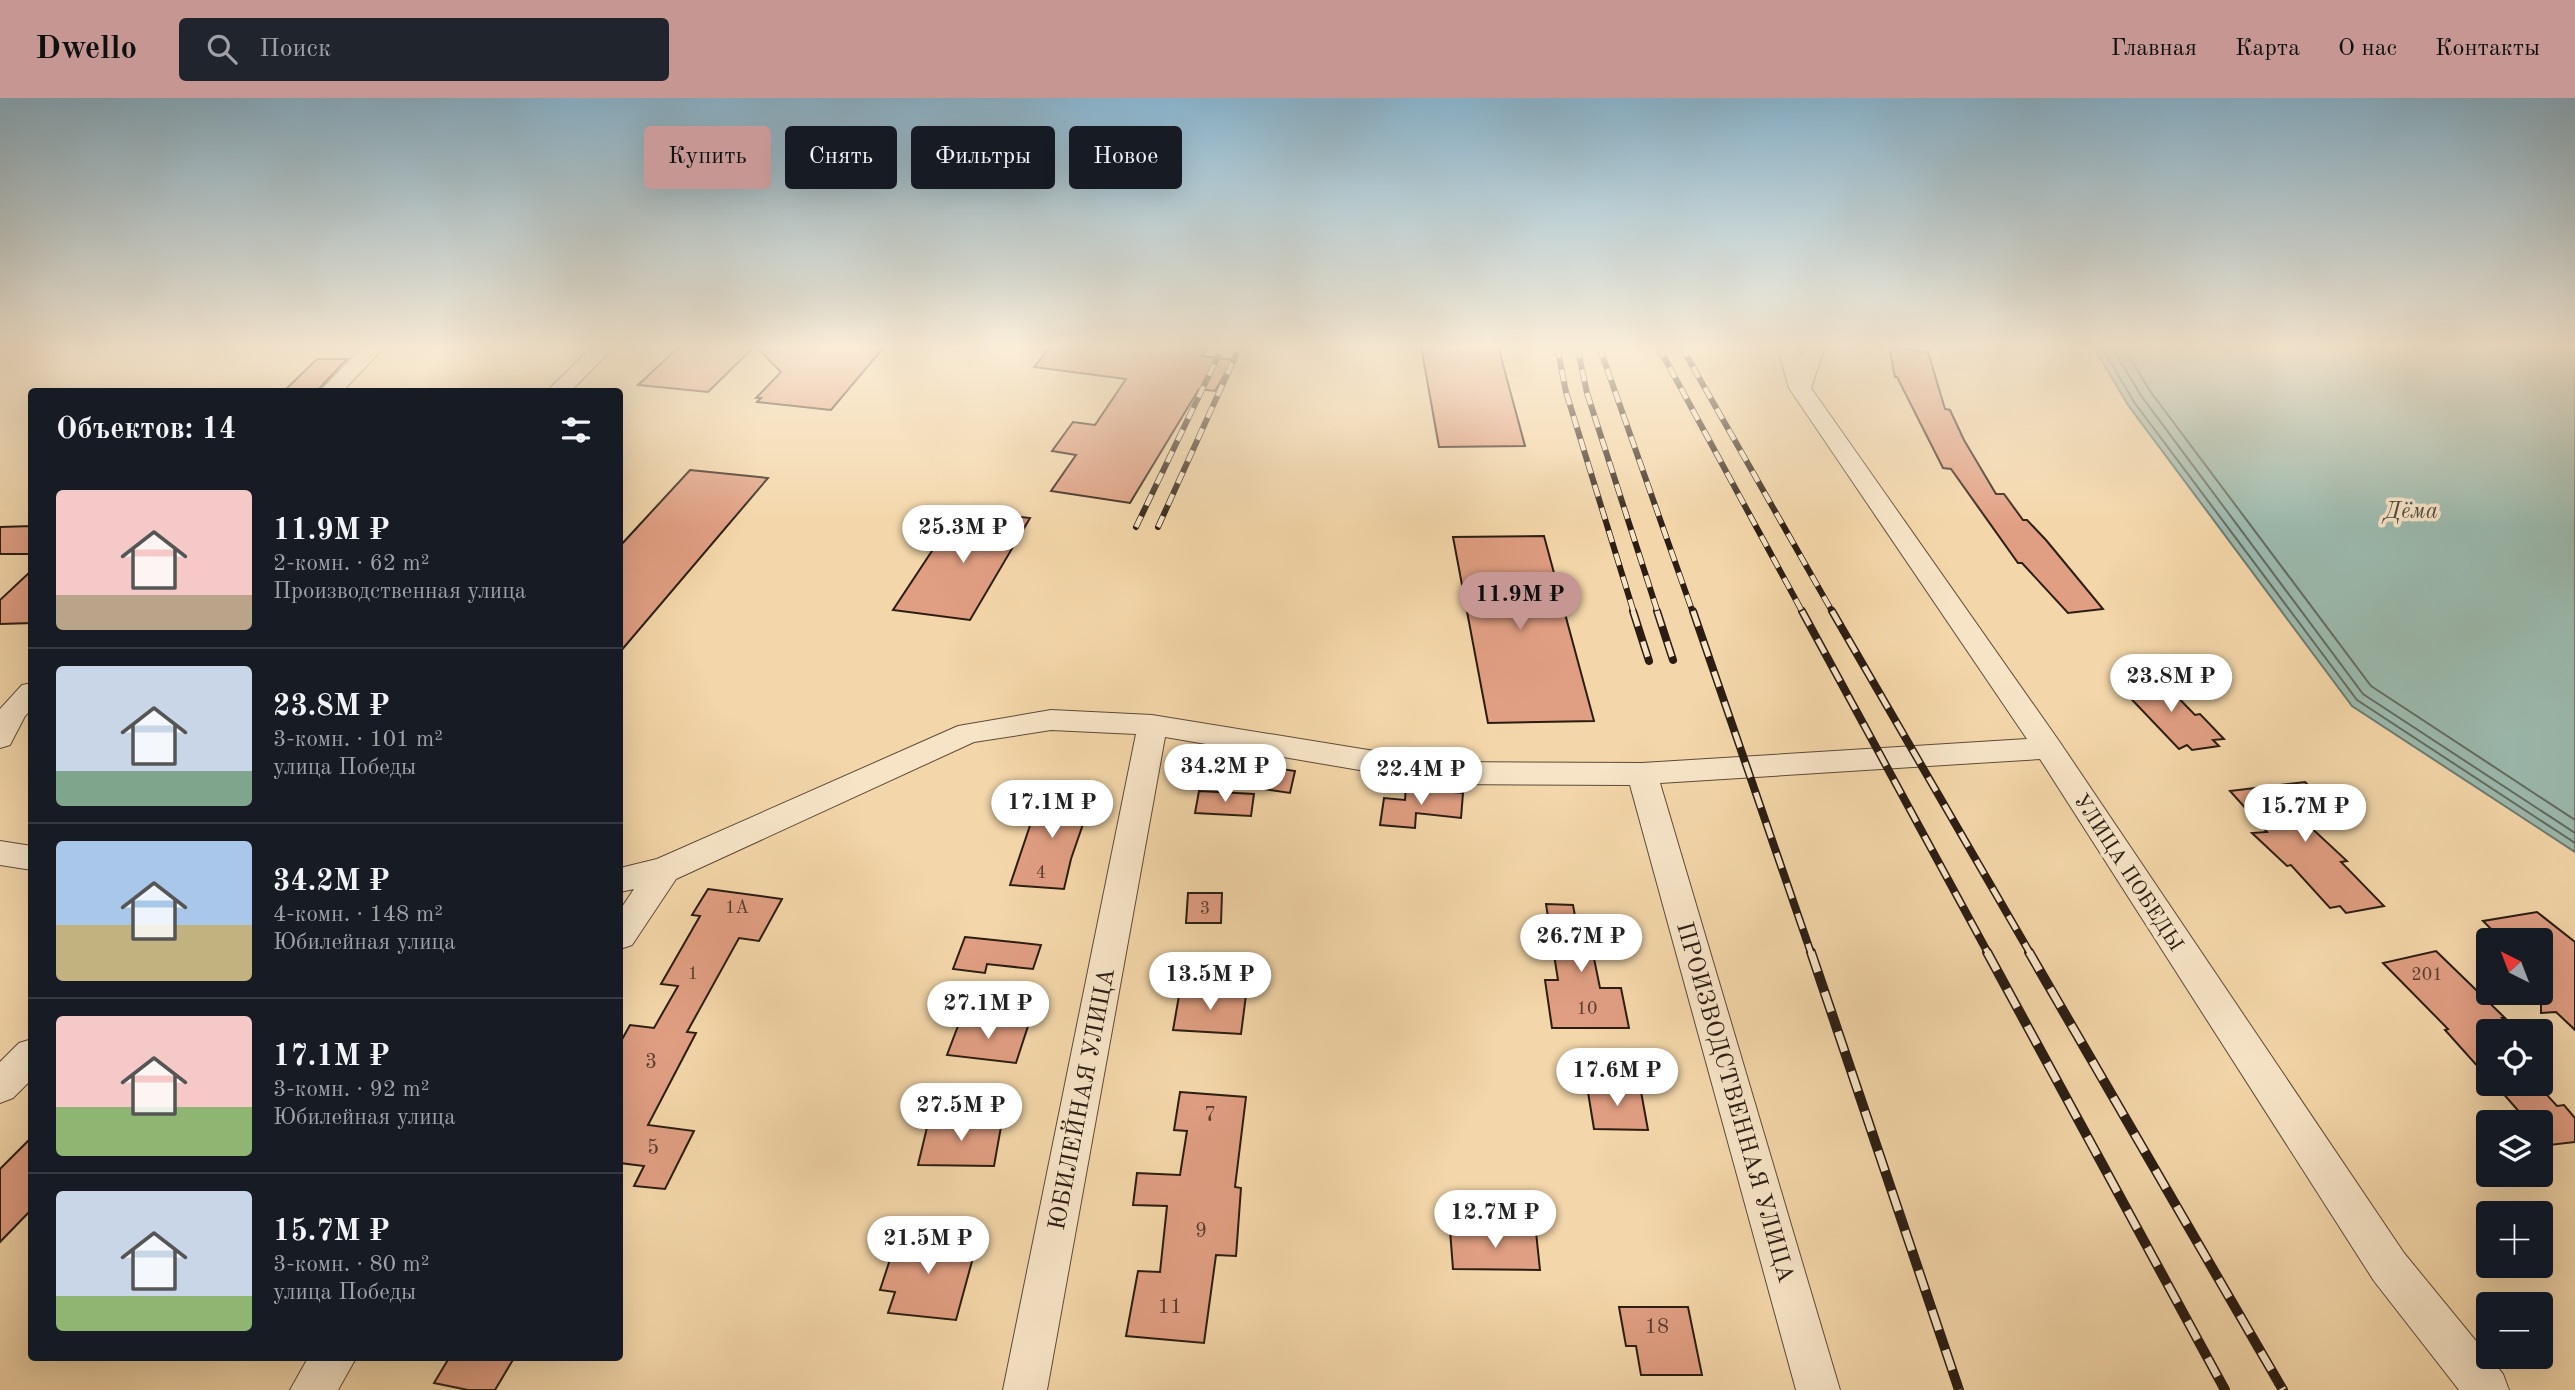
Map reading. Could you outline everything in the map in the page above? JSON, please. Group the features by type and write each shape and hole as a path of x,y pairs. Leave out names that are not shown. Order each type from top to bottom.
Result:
{"street":[{"name":"УЛИЦА ПОБЕДЫ","path":"1813,406 2048,748 2389,1267 2487,1390"},
{"path":"0,738 13,711 28,696"},
{"path":"623,879 664,870 968,733 1051,720 1152,725 1442,773 1642,775 2048,748"},
{"name":"ЮБИЛЕЙНАЯ УЛИЦА","path":"1025,1390 1152,725"},
{"name":"ПРОИЗВОДСТВЕННАЯ УЛИЦА","path":"1642,775 1818,1390"},
{"path":"0,853 28,857"},
{"path":"623,932 664,870"},
{"path":"0,1087 28,1058"},
{"path":"312,1390 332,1361"}],"water":[{"name":"Дёма","path":"2129,406 2575,406 2575,852 2352,706"}],"building":[{"path":"797,406 834,406 831,410"},
{"path":"1108,406 1189,406 1130,503 1051,491 1076,455 1052,451 1073,422 1095,425"},
{"path":"1432,406 1514,406 1525,446 1439,447"},
{"path":"1912,406 1944,406 1950,410 1964,440 1996,494 2004,494 2023,520 2027,520 2046,540 2103,609 2068,613 2022,563 2018,563 1951,469 1943,468"},
{"path":"690,470 768,478 623,648 623,543"},
{"path":"959,510 1030,518 970,620 893,610"},
{"path":"28,526 28,554 0,554 0,527"},
{"path":"1544,536 1594,721 1488,723 1453,537"},
{"path":"28,574 28,623 0,624 0,600"},
{"path":"2158,677 2195,715 2200,714 2224,739 2213,740 2219,746 2192,750 2187,745 2179,749 2117,684"},
{"path":"1268,767 1295,771 1290,793 1263,789"},
{"path":"2305,782 2327,804 2291,809 2347,861 2341,862 2384,906 2346,913 2340,906 2330,908 2291,865 2287,866 2252,833 2267,832 2230,791"},
{"path":"1406,787 1463,793 1461,818 1416,813 1415,828 1380,825 1384,798 1405,800"},
{"path":"1042,790 1093,795 1071,859 1064,889 1010,885"},
{"path":"1199,791 1254,794 1251,816 1195,813"},
{"path":"708,889 782,899 759,941 739,938 687,1032 696,1033 648,1125 694,1131 665,1189 634,1186 644,1166 623,1163 623,1038 630,1025 654,1028 678,986 661,984 700,916 692,915"},
{"path":"1188,893 1222,893 1221,923 1186,923"},
{"path":"1546,904 1573,905 1575,916 1610,916 1614,939 1590,939 1600,988 1621,988 1629,1028 1552,1028 1545,980 1558,980"},
{"path":"2537,912 2575,942 2575,1030 2556,1012 2541,1013 2541,1005 2553,1005 2553,928 2490,928 2483,921"},
{"path":"965,937 1041,945 1033,969 987,964 985,973 953,969"},
{"path":"2436,951 2476,990 2476,1005 2492,1005 2505,1018 2476,1019 2476,1065 2445,1030 2448,1029 2383,963"},
{"path":"1180,990 1246,995 1241,1034 1173,1030"},
{"path":"961,1018 1028,1026 1016,1063 947,1055"},
{"path":"1587,1086 1640,1086 1648,1130 1594,1129"},
{"path":"1180,1092 1246,1097 1235,1187 1241,1188 1236,1256 1216,1255 1204,1343 1126,1336 1138,1271 1160,1272 1167,1206 1133,1205 1137,1173 1180,1175 1187,1131 1174,1130"},
{"path":"2505,1096 2548,1096 2557,1106 2564,1105 2575,1118 2575,1142 2553,1145 2553,1110 2518,1110"},
{"path":"929,1119 1002,1121 994,1166 918,1165"},
{"path":"28,1141 28,1213 0,1242 0,1169"},
{"path":"1450,1230 1536,1232 1540,1270 1453,1269"},
{"path":"898,1235 977,1243 956,1320 888,1313 895,1292 880,1290"},
{"path":"1619,1307 1688,1307 1702,1375 1641,1375 1636,1346 1626,1346"},
{"path":"447,1361 512,1361 495,1390 468,1390 434,1383"}],"railway":[{"path":"1136,527 1194,406"},
{"path":"1158,527 1213,406"},
{"path":"1570,406 1634,613"},
{"path":"1591,406 1658,613"},
{"path":"1620,406 1693,613"},
{"path":"1691,406 1803,613"},
{"path":"1715,406 1833,613"},
{"path":"1633,611 1649,661"},
{"path":"1657,611 1673,660"},
{"path":"1693,611 1811,953"},
{"path":"1802,611 1988,953"},
{"path":"1832,611 2030,953"},
{"path":"1811,952 1959,1390"},
{"path":"1987,952 2225,1390"},
{"path":"2029,952 2283,1390"}]}
